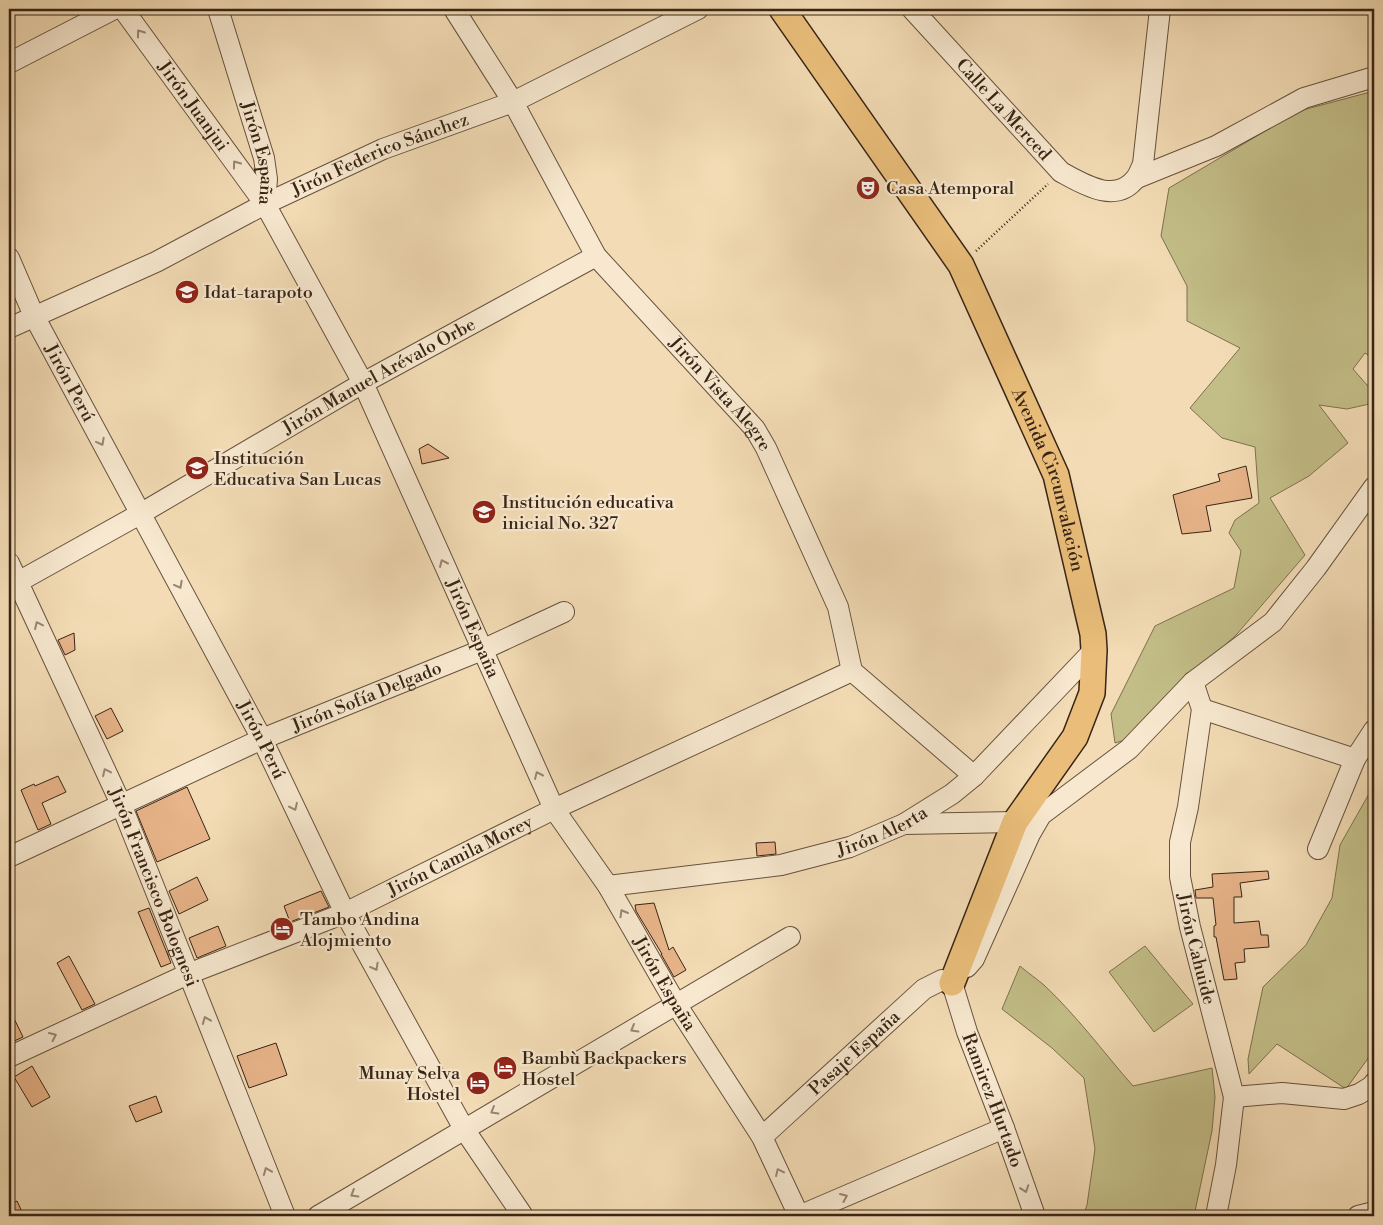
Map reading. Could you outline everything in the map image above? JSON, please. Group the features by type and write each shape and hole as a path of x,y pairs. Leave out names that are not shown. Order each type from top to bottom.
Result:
{"main road":[{"name":"Avenida Circunvalación","path":"782,9 961,265 1056,474 1093,634 1092,693 1075,737 1015,822 952,983"}],"street":[{"path":"9,63 114,9"},
{"name":"Jirón Juanjui","path":"123,9 264,204"},
{"name":"Jirón España","path":"218,9 264,158 267,179 264,204 364,383 554,809 608,886 676,1004 762,1137 799,1216"},
{"name":"Jirón Vista Alegre","path":"454,9 513,102 596,256 755,429 766,448 838,607 852,671"},
{"name":"Jirón Federico Sánchez","path":"9,328 156,262 264,204 383,149 513,102 698,9"},
{"name":"Calle La Merced","path":"912,9 1060,172 1088,186 1107,192 1127,188 1137,178"},
{"path":"1137,178 1143,164 1160,9"},
{"path":"1137,178 1216,146 1304,98 1374,77"},
{"name":"Jirón Manuel Arévalo Orbe","path":"13,584 140,514 364,383 596,256"},
{"name":"Jirón Perú","path":"9,258 34,316 262,738 344,913 464,1129 523,1216"},
{"path":"952,983 974,959 1030,834 1041,815 1129,749 1193,682 1273,622 1316,568 1374,487"},
{"name":"Jirón Francisco Bolognesi","path":"9,563 13,584 121,804 285,1216"},
{"name":"Jirón Sofía Delgado","path":"9,857 262,738 482,650 564,612"},
{"name":"Jirón Alerta","path":"608,886 780,866 850,847 904,824 952,794 974,776 1094,650"},
{"path":"852,671 974,776"},
{"name":"Jirón Camila Morey","path":"9,1057 188,974 344,913 554,809 852,671"},
{"name":"Jirón Cahuide","path":"1193,682 1202,709 1188,807 1180,842 1180,877 1190,927 1234,1097 1226,1165 1216,1216"},
{"path":"1202,709 1355,759"},
{"path":"1318,849 1355,759 1374,730"},
{"path":"904,824 1015,822"},
{"path":"318,1216 790,937"},
{"name":"Pasaje España","path":"762,1137 924,989 942,980 952,983"},
{"name":"Ramirez Hurtado","path":"952,983 967,1032 1035,1216"},
{"path":"1234,1097 1282,1093 1344,1099 1360,1094 1372,1086 1374,1082"},
{"path":"799,1216 1004,1128"},
{"path":"1358,1216 1374,1212"}],"path":[{"path":"961,265 1060,172"}],"shaded area":[{"path":"1374,91 1374,359 1365,353 1353,369 1374,393 1374,403 1347,409 1319,405 1348,443 1309,476 1270,498 1305,555 1237,634 1174,693 1141,735 1115,743 1111,714 1155,626 1234,588 1241,551 1229,533 1235,520 1259,503 1255,447 1222,438 1190,408 1240,348 1187,321 1187,286 1161,236 1169,188 1299,111"},
{"path":"1374,785 1374,988 1369,992 1374,1003 1374,1050 1346,1089 1277,1044 1249,1074 1248,1059 1263,987 1306,945 1332,898 1340,845"},
{"path":"1145,946 1193,1004 1154,1032 1109,972"},
{"path":"1020,966 1044,985 1068,1009 1133,1086 1212,1068 1215,1097 1212,1131 1194,1216 1083,1216 1087,1205 1095,1149 1084,1078 1052,1048 1002,1009"}],"building":[{"path":"428,444 449,458 422,464 419,449"},
{"path":"1246,466 1252,498 1206,506 1211,531 1182,534 1173,495 1220,481 1218,474"},
{"path":"74,633 75,650 65,655 58,640"},
{"path":"111,708 123,731 107,739 95,716"},
{"path":"58,776 66,792 42,803 51,824 38,830 21,790"},
{"path":"187,787 210,839 157,862 136,811"},
{"path":"775,842 776,854 757,856 756,843"},
{"path":"1268,871 1269,879 1240,883 1242,897 1234,897 1234,923 1259,921 1261,935 1268,935 1269,947 1244,949 1245,962 1235,963 1237,979 1224,980 1216,937 1214,937 1214,926 1216,925 1213,898 1196,898 1195,890 1213,887 1212,874"},
{"path":"197,877 208,900 179,914 169,891"},
{"path":"321,891 329,907 290,922 284,906"},
{"path":"654,903 669,950 673,947 686,970 674,977 636,911 635,905"},
{"path":"149,908 171,963 161,967 138,912"},
{"path":"218,926 226,946 197,958 189,938"},
{"path":"69,956 95,1004 82,1010 57,963"},
{"path":"9,1008 23,1037 12,1042 9,1035"},
{"path":"276,1043 287,1075 249,1088 237,1056"},
{"path":"32,1066 50,1097 32,1107 14,1077"},
{"path":"156,1096 162,1112 136,1122 129,1106"},
{"path":"17,1201 24,1216 9,1216 9,1205"}],"place":[{"name":"Casa Atemporal","path":"868,188"},
{"name":"Idat-tarapoto","path":"187,292"},
{"name":"Institución Educativa San Lucas","path":"197,468"},
{"name":"Institución educativa inicial No. 327","path":"484,512"},
{"name":"Tambo Andina Alojmiento","path":"282,929"},
{"name":"Bambù Backpackers Hostel","path":"505,1068"},
{"name":"Munay Selva Hostel","path":"478,1083"}]}
